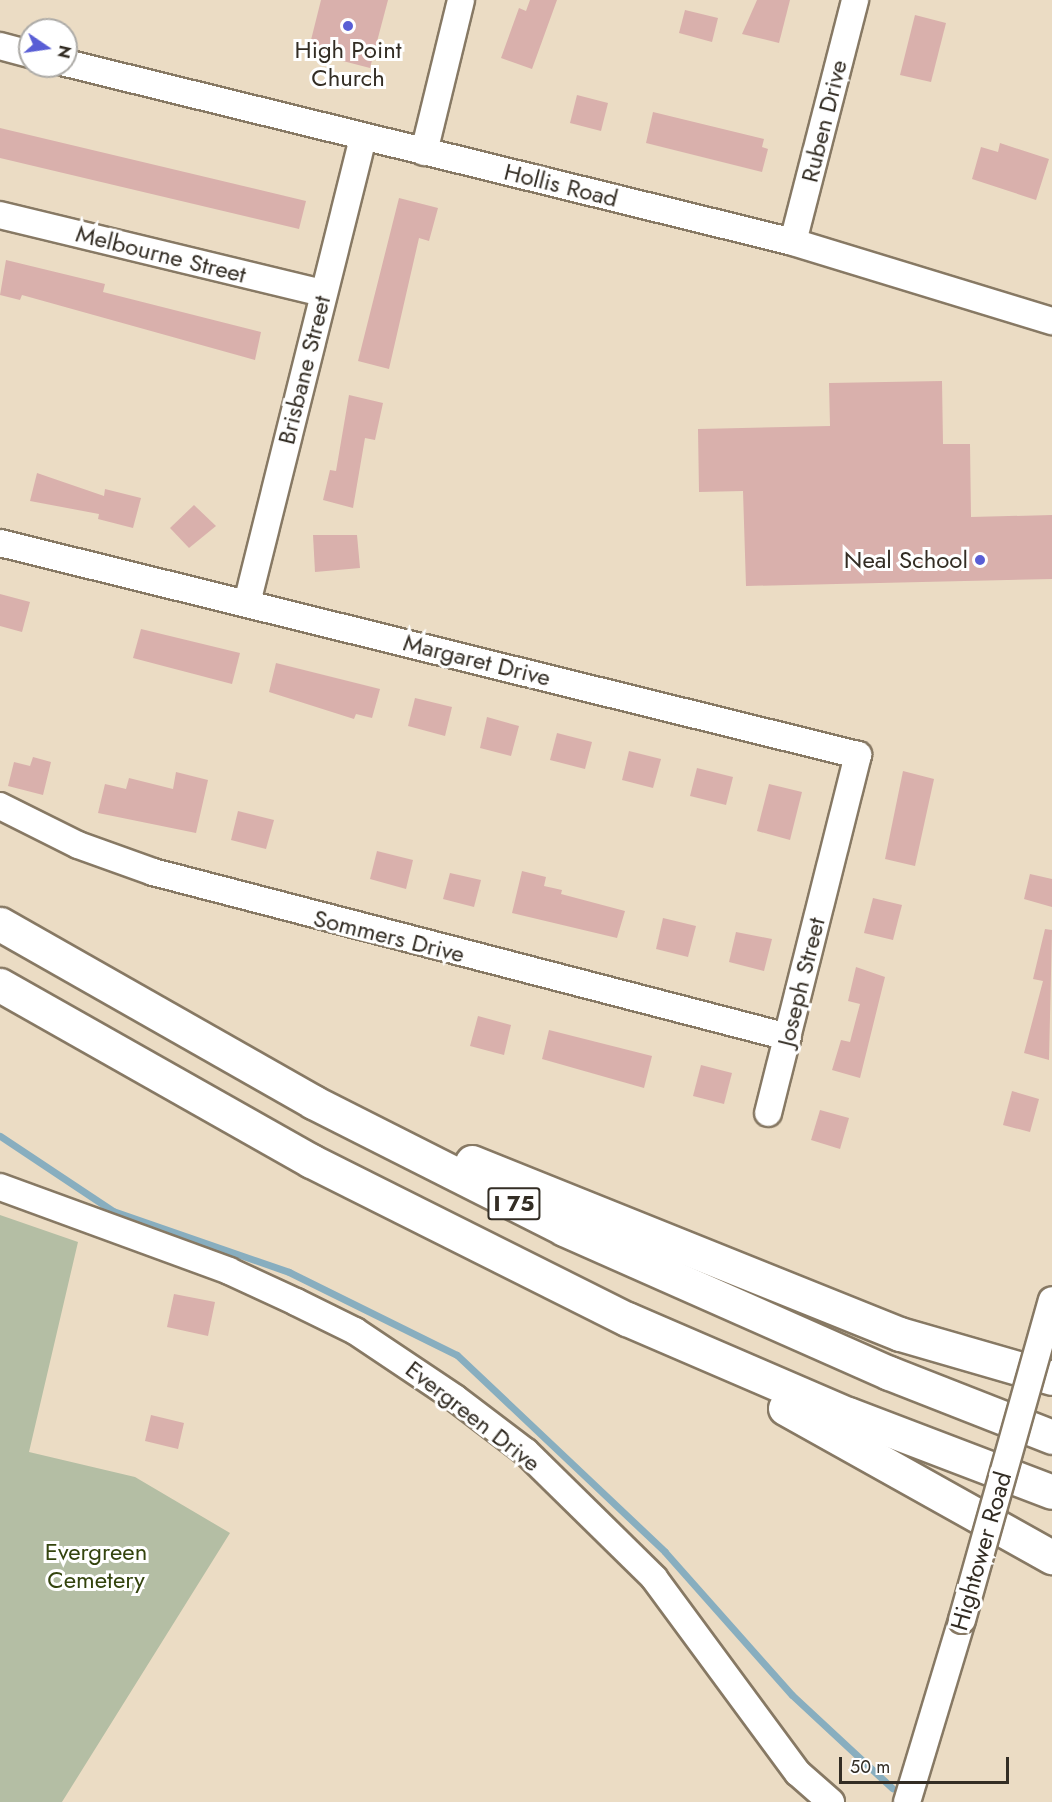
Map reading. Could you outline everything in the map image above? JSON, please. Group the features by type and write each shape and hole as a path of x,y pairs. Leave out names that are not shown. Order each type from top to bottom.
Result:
{"highway":[{"name":"I 75","path":"0,924 313,1102 693,1289 1052,1437"},
{"name":"I 75","path":"0,986 311,1161 627,1319 848,1414 1052,1492"},
{"path":"313,1102 900,1334 1052,1378"},
{"path":"627,1319 1052,1557"}],"street":[{"path":"424,152 461,0"},
{"name":"Ruben Drive","path":"794,242 855,0"},
{"path":"0,46 18,51"},
{"name":"Hollis Road","path":"78,66 363,138 794,242 1052,321"},
{"name":"Brisbane Street","path":"247,603 322,293 363,138"},
{"name":"Melbourne Street","path":"0,215 322,293"},
{"name":"Margaret Drive","path":"0,543 858,755 834,851"},
{"name":"Sommers Drive","path":"0,806 78,845 153,872 788,1037"},
{"name":"Joseph Street","path":"768,1113 834,851"},
{"name":"Evergreen Drive","path":"0,1187 218,1267 296,1302 355,1332 455,1398 526,1452 654,1578 798,1773 831,1802"},
{"name":"Hightower Road","path":"907,1802 962,1620 1052,1300"}],"green space":[{"name":"Evergreen Cemetery","path":"0,1215 78,1242 29,1452 135,1477 230,1533 62,1802 0,1802"}],"building":[{"name":"High Point Church","path":"321,0 388,0 370,68 308,52"},
{"path":"530,0 557,0 532,69 501,58 519,8 526,11"},
{"path":"757,0 790,0 779,43 742,34"},
{"path":"685,10 718,18 712,42 679,33"},
{"path":"915,15 946,23 931,82 900,75"},
{"path":"577,95 608,103 601,131 570,123"},
{"path":"653,112 764,139 762,147 768,149 762,172 646,143"},
{"path":"0,128 306,201 299,229 0,158"},
{"path":"1000,143 1049,159 1036,200 972,179 981,147 998,152"},
{"path":"399,198 438,208 429,241 419,238 389,369 358,361"},
{"path":"6,260 105,284 103,292 261,332 255,360 22,295 20,300 0,295"},
{"path":"942,381 943,444 970,444 971,517 1052,515 1052,579 746,586 743,491 699,492 698,429 830,426 829,383"},
{"path":"349,395 383,403 375,440 365,438 353,508 323,500 330,470 336,471"},
{"path":"37,473 104,496 105,489 141,498 133,528 98,519 99,514 30,501"},
{"path":"194,505 216,526 189,548 170,528"},
{"path":"313,535 357,535 360,568 315,572"},
{"path":"0,594 30,602 22,632 0,626"},
{"path":"141,629 240,653 232,684 133,658"},
{"path":"276,663 380,689 372,718 356,714 354,719 269,692"},
{"path":"415,698 452,707 445,736 408,726"},
{"path":"487,717 519,726 511,756 480,748"},
{"path":"557,733 592,742 585,769 550,760"},
{"path":"629,751 661,759 653,788 622,780"},
{"path":"33,757 51,762 43,795 8,786 14,762 30,766"},
{"path":"697,768 733,777 726,805 690,796"},
{"path":"903,771 934,779 915,866 885,859"},
{"path":"176,772 208,780 196,833 98,813 105,784 126,789 129,778 173,789"},
{"path":"769,784 802,792 790,840 757,831"},
{"path":"238,811 274,820 266,849 231,840"},
{"path":"377,851 413,860 406,889 370,879"},
{"path":"522,871 546,877 544,886 562,890 561,894 625,911 617,938 512,913"},
{"path":"450,873 481,880 474,907 443,899"},
{"path":"1030,874 1052,879 1052,907 1024,899"},
{"path":"873,898 902,905 893,940 864,933"},
{"path":"663,918 696,926 688,957 656,949"},
{"path":"1045,929 1052,930 1049,1060 1024,1053 1043,981 1033,979"},
{"path":"736,932 772,939 764,971 729,962"},
{"path":"856,967 885,977 860,1078 832,1070 841,1040 850,1042 860,1004 848,1001"},
{"path":"478,1016 511,1025 504,1055 470,1046"},
{"path":"549,1030 652,1056 644,1088 542,1059"},
{"path":"701,1065 732,1073 724,1104 693,1096"},
{"path":"1012,1091 1039,1099 1030,1132 1003,1125"},
{"path":"820,1110 849,1118 840,1149 811,1140"},
{"path":"174,1294 215,1302 208,1336 167,1327"},
{"path":"151,1415 184,1423 178,1449 145,1441"}],"waterway":[{"path":"0,1136 113,1211 289,1272 457,1355 665,1552 792,1695 892,1788"}],"place":[{"name":"High Point Church","path":"348,26"},
{"name":"Neal School","path":"980,560"}]}
